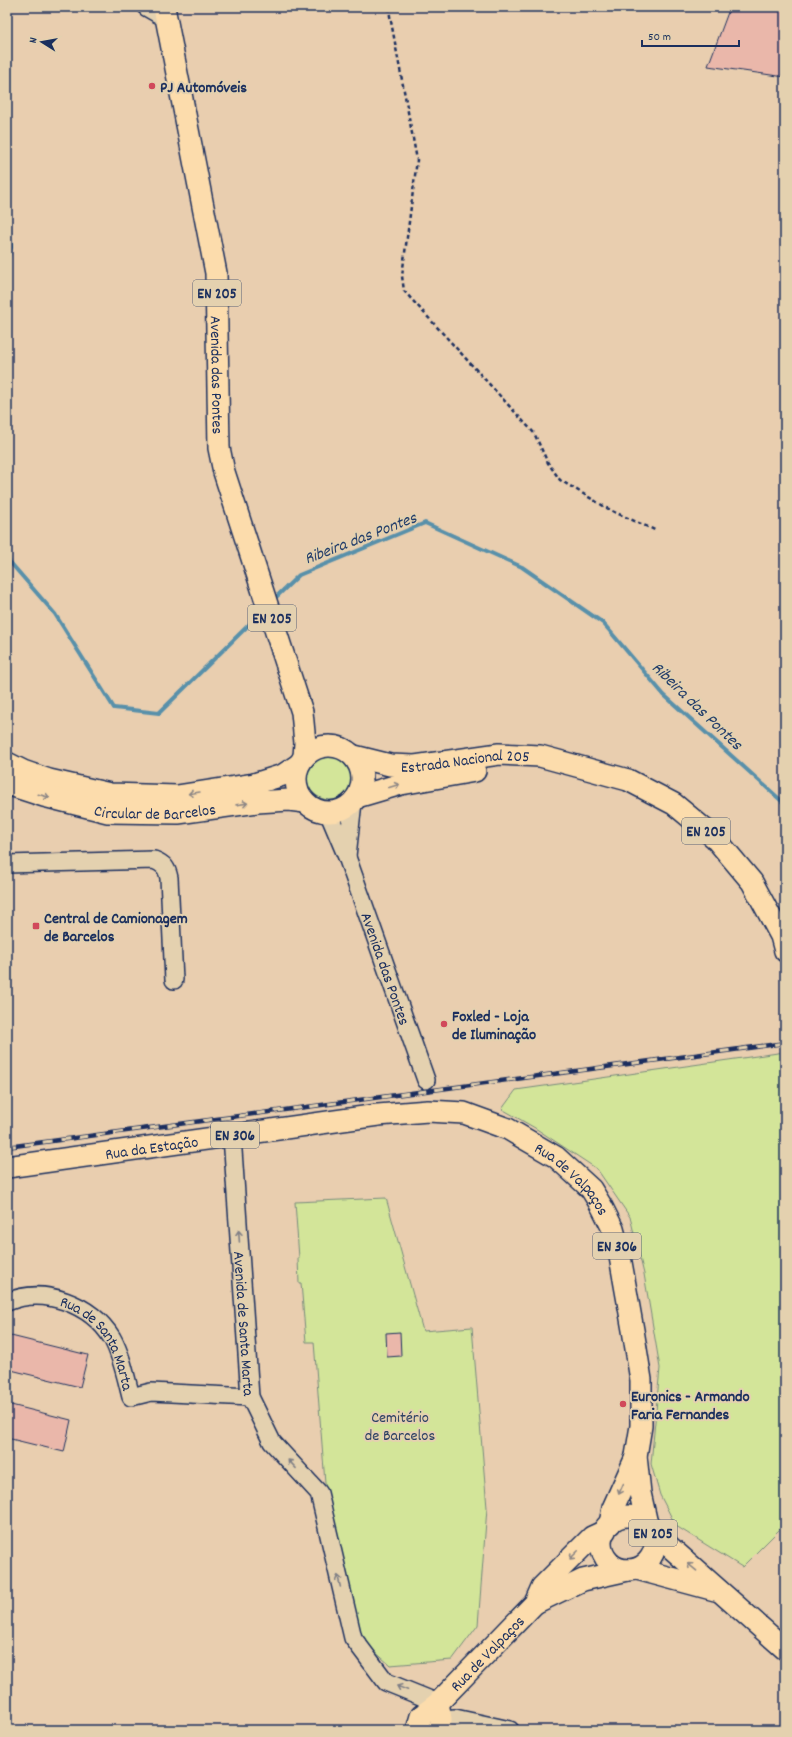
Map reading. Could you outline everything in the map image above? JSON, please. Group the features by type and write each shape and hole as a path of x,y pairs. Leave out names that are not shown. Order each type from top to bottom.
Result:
{"main road":[{"name":"Avenida das Pontes","path":"166,13 216,273 219,448 224,472 302,712 305,743 301,761"},
{"name":"Avenida das Pontes","path":"302,712 346,751"},
{"name":"EN 205","path":"305,802 299,794 296,785 296,775 301,761 311,751 320,746 329,745 346,751 359,764 362,774 362,783 355,800 347,807 338,811 328,812"},
{"name":"Estrada Nacional 205","path":"346,751 390,765 415,766 499,754 533,756 577,765 628,780 674,804 715,838 752,882 781,936 785,951"},
{"name":"Circular de Barcelos","path":"7,763 23,771 49,780 110,794 177,796 254,784 283,775 301,761"},
{"name":"Estrada Nacional 205","path":"355,800 401,784 501,767 577,765"},
{"name":"Circular de Barcelos","path":"7,784 44,796 108,812 178,813 257,802 289,800 305,802"},
{"path":"305,802 320,811 328,812"},
{"name":"Rua da Estação","path":"7,1167 378,1114 428,1111 464,1113"},
{"name":"Rua de Valpaços","path":"439,1717 535,1603 542,1587 592,1537 607,1528 613,1508 636,1456 641,1426 641,1380 618,1251 613,1229 602,1206 591,1189 556,1157 508,1129 464,1113"},
{"name":"Rua de Valpaços","path":"636,1456 641,1500 650,1528"},
{"name":"EN 205","path":"722,1592 613,1566 604,1554 602,1546 607,1528 617,1519 629,1517 641,1519 650,1528 722,1592 785,1649"},
{"name":"EN 205","path":"632,1570 645,1565 655,1550 655,1541 650,1528"},
{"name":"Rua de Valpaços","path":"535,1603 583,1580 632,1570"},
{"name":"EN 205","path":"417,1730 421,1716 439,1717"}],"street":[{"path":"146,7 166,13"},
{"name":"Avenida das Pontes","path":"347,857 355,800"},
{"name":"Avenida das Pontes","path":"328,812 347,857 426,1080"},
{"path":"7,864 154,860 162,863 167,868 169,878 174,980"},
{"name":"Avenida de Santa Marta","path":"232,1136 250,1397 272,1442 319,1493 352,1638 386,1682 439,1717 455,1718 510,1730"},
{"name":"Rua de Santa Marta","path":"7,1302 26,1297 40,1296 56,1298 78,1306 97,1320 112,1338 121,1360 131,1397 151,1392 250,1397"}],"path":[{"path":"389,7 417,160 402,276 404,292 534,433 548,463 560,480 612,512 657,531"}],"green space":[{"path":"335,754 339,755 349,764 352,768 352,786 343,796 335,800 325,800 317,796 308,786 307,772 311,764 321,755"},
{"path":"785,1052 785,1524 742,1567 676,1526 660,1495 651,1464 660,1368 644,1274 630,1217 597,1169 535,1128 502,1109 516,1090"},
{"name":"Cemitério de Barcelos","path":"386,1198 423,1331 472,1327 487,1508 478,1625 452,1660 390,1665 357,1636 328,1521 314,1342 306,1342 301,1283 299,1283 299,1258 295,1202"}],"building":[{"path":"730,7 785,7 785,77 708,66"},
{"path":"400,1332 401,1356 387,1357 386,1333"},
{"path":"7,1335 88,1355 80,1387 7,1369"},
{"path":"7,1404 71,1420 64,1452 7,1438"}],"waterway":[{"name":"Ribeira das Pontes","path":"7,204 11,247 7,263"},
{"name":"Ribeira das Pontes","path":"272,601 299,575 425,523 522,567 603,623 664,695 785,804"},
{"name":"Ribeira das Pontes","path":"7,552 9,561 55,614 114,708 159,713 262,612"}],"railway":[{"path":"7,1147 785,1043"}],"place":[{"name":"PJ Automóveis","path":"152,86"},
{"name":"Central de Camionagem de Barcelos","path":"36,926"},
{"name":"Foxled - Loja de Iluminação","path":"444,1024"},
{"name":"Euronics - Armando Faria Fernandes","path":"623,1404"}]}
